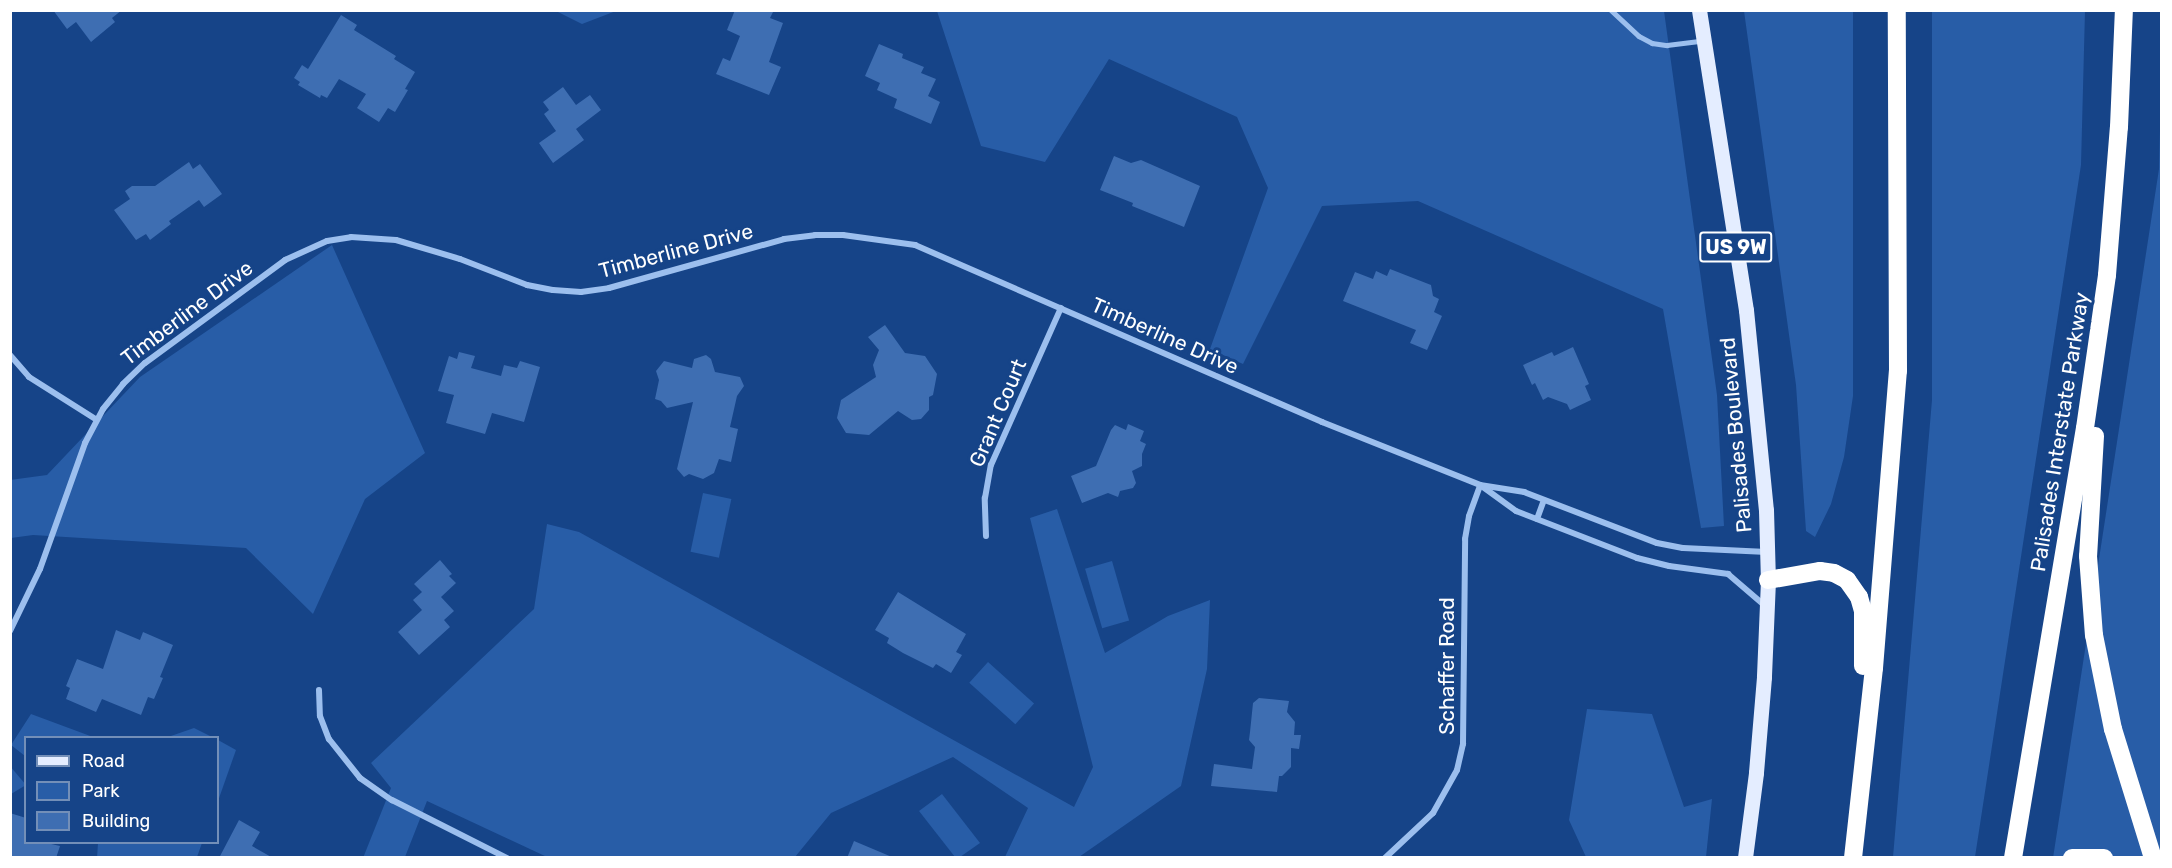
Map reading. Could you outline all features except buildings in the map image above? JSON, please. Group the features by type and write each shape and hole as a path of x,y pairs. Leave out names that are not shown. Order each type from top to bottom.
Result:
{"highway":[{"path":"1853,858 1861,795 1898,370 1897,10"},
{"name":"Palisades Interstate Parkway","path":"2013,858 2085,428 2107,274 2119,127 2124,10"},
{"path":"2107,274 2089,518 2092,620 2109,713 2153,858"},
{"path":"1768,580 1813,571 1827,572 1846,580 1859,597 1864,622 1861,795"},
{"path":"2072,858 2084,855 2104,858"}],"main road":[{"name":"Palisades Boulevard","path":"1699,10 1751,352 1760,435 1767,552 1767,608 1759,743 1745,858"}],"street":[{"name":"Timberline Drive","path":"10,631 40,569 85,443 97,420 123,384 145,363 285,260 327,241 351,237 396,240 460,259 527,285 581,292 609,288 784,239 843,235 915,245 1322,423 1480,485 1524,492 1657,543 1683,548 1767,552"},
{"name":"Grant Court","path":"986,536 986,492 991,465 1060,308"},
{"path":"10,355 29,377 97,420"},
{"name":"Timberline Drive","path":"1480,485 1516,511 1637,558 1669,566 1728,574 1767,608"},
{"name":"Schaffer Road","path":"1385,858 1433,813 1457,770 1463,744 1465,539 1469,516 1480,485"},
{"path":"1537,519 1544,500"},
{"path":"319,690 320,716 330,739 360,778 392,800 507,858"}],"lane":[{"path":"1611,10 1639,36 1652,43 1667,45 1704,40"}],"green space":[{"path":"556,11 616,11 582,24"},
{"path":"937,11 1664,11 1717,395 1724,526 1701,528 1663,309 1418,201 1322,206 1243,364 1210,349 1268,188 1237,117 1109,59 1045,162 981,146"},
{"path":"1744,11 1853,11 1853,396 1844,457 1831,504 1815,537 1806,531 1796,385"},
{"path":"1932,11 2085,11 2081,165 1975,857 1893,857 1932,400"},
{"path":"2161,91 2161,857 2053,858 2159,169"},
{"path":"332,245 425,453 365,499 313,614 246,548 33,535 11,538 10,480 47,475 140,377"},
{"path":"703,493 731,499 719,558 691,552"},
{"path":"1057,509 1105,653 1168,616 1210,600 1207,669 1181,786 1079,857 1005,857 1028,808 953,757 831,813 795,857 547,857 427,801 405,857 363,858 391,788 371,763 534,609 547,524 579,532 1074,807 1093,767 1030,518"},
{"path":"1112,561 1129,621 1102,628 1085,569"},
{"path":"988,662 1034,703 1015,724 969,683"},
{"path":"1587,709 1652,714 1684,807 1712,799 1706,857 1586,857 1569,820"},
{"path":"31,714 90,736 24,736 24,755 11,745"},
{"path":"194,728 210,736 171,736"},
{"path":"219,741 236,750 219,798"},
{"path":"10,766 24,783 24,786 10,794"},
{"path":"942,794 980,843 960,857 955,857 919,811"},
{"path":"98,844 202,844 197,857 97,858"}]}
